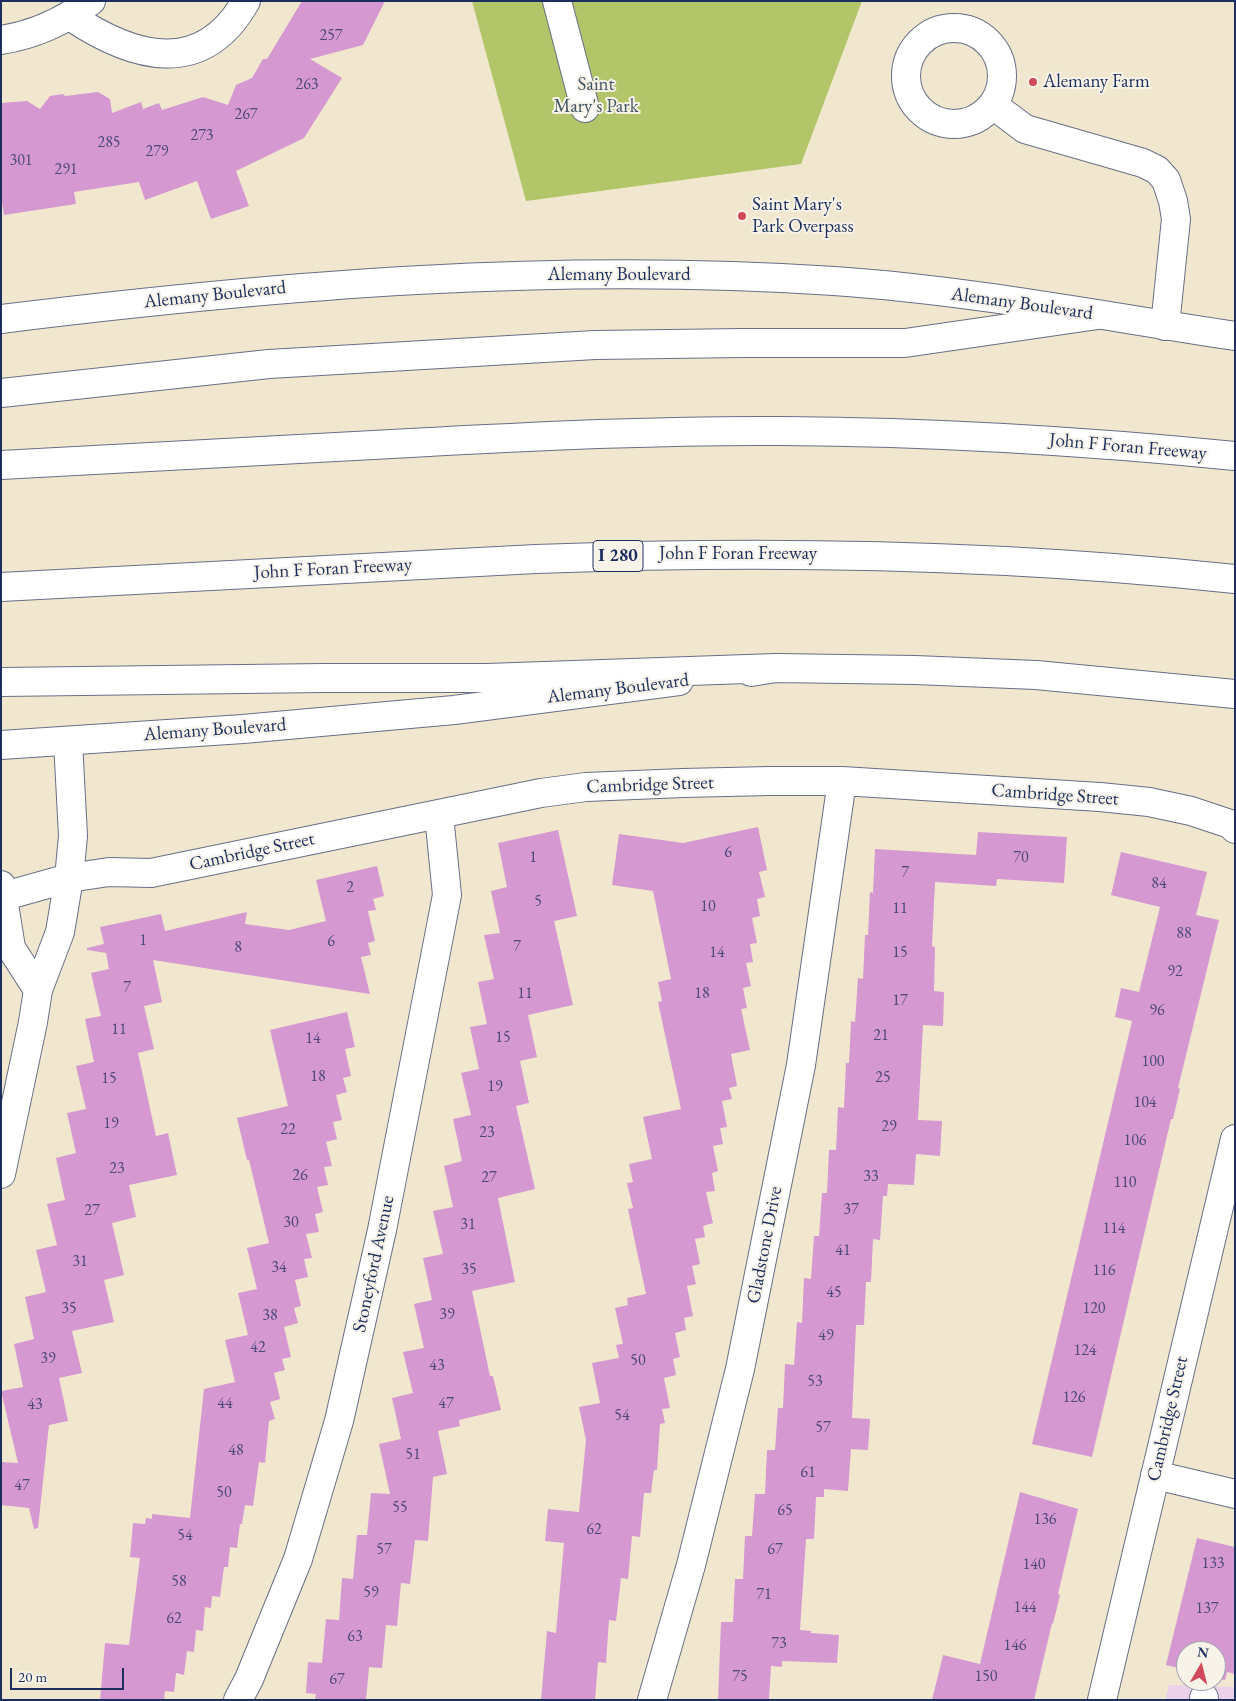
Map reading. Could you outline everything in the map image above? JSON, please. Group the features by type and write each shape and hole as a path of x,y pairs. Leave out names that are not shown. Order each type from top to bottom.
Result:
{"main road":[{"path":"1,40 22,37 80,9 92,31 130,48 150,52 188,51 203,46 218,36 230,24 246,1"},
{"path":"557,1 585,108"},
{"path":"993,105 1024,130 1143,163 1157,170 1166,180 1173,201 1176,219 1165,326"},
{"name":"Alemany Boulevard","path":"1,319 183,298 321,285 446,278 574,274 705,275 835,281 962,294 1235,336"},
{"path":"1,393 269,364 595,345 743,342 905,343 1098,315"},
{"name":"John F Foran Freeway","path":"1,466 546,436 710,431 947,435 1110,444 1235,456"},
{"name":"John F Foran Freeway","path":"1,587 536,559 785,553 1032,561 1235,579"},
{"path":"1,682 487,678 776,668"},
{"name":"Alemany Boulevard","path":"1,745 243,729 454,710 776,668 915,670 1036,675 1235,694"},
{"path":"1,1174 34,1022 38,990 60,932 69,878 73,836 68,741"},
{"name":"Cambridge Street","path":"2,893 69,878 109,872 151,873 541,792 586,787 770,781 842,782 1100,797 1149,802 1191,811 1230,824 1235,828"},
{"name":"Gladstone Drive","path":"652,1700 691,1565 740,1369 801,1065 842,782"},
{"name":"Stoneyford Avenue","path":"238,1700 249,1679 298,1559 339,1421 380,1239 447,895 439,814"},
{"path":"2,893 12,948 38,990"},
{"name":"Cambridge Street","path":"1102,1700 1235,1139"},
{"path":"1155,1475 1235,1494"}],"shaded area":[{"path":"1169,1685 1176,1685 1176,1691 1226,1691 1226,1687 1235,1687 1235,1700 1165,1700"}],"green space":[{"name":"Saint Mary's Park","path":"472,1 862,1 801,164 526,201"}],"building":[{"path":"302,1 385,1 363,45 310,59 342,78 304,138 236,171 249,206 211,219 197,181 145,200 139,182 74,192 76,204 4,215 1,196 1,103 27,101 40,109 50,96 98,92 110,99 112,113 141,102 143,109 159,103 162,110 203,97 228,105 236,85 252,78 263,59 267,59"},
{"path":"758,827 767,870 759,872 765,897 757,899 760,916 752,918 757,943 750,944 753,962 746,963 751,986 743,988 747,1008 741,1009 750,1050 731,1054 737,1086 729,1088 732,1099 722,1101 727,1127 720,1128 723,1144 713,1146 718,1171 712,1173 715,1191 706,1192 713,1223 703,1226 705,1237 695,1239 700,1264 692,1266 696,1284 687,1286 693,1316 684,1318 686,1330 675,1333 680,1357 673,1359 676,1375 664,1378 670,1408 662,1409 665,1423 660,1424 657,1470 654,1470 651,1493 644,1493 640,1537 632,1536 628,1579 621,1578 616,1621 609,1620 606,1663 598,1662 595,1700 541,1700 547,1631 556,1633 564,1543 545,1541 548,1509 579,1512 586,1440 579,1407 600,1403 592,1363 619,1358 616,1345 623,1344 615,1308 628,1305 627,1298 646,1294 628,1209 633,1208 627,1183 633,1182 629,1164 652,1159 643,1117 681,1109 658,1002 662,1001 658,982 671,979 653,891 612,885 619,834 683,843"},
{"path":"558,830 577,916 554,921 573,1005 528,1015 537,1057 520,1061 529,1103 516,1106 535,1189 498,1198 515,1282 472,1291 490,1376 493,1376 501,1410 459,1420 460,1426 438,1431 447,1474 433,1477 428,1541 415,1540 410,1584 401,1583 397,1626 386,1625 382,1668 369,1667 366,1700 315,1700 316,1694 306,1693 308,1662 322,1663 326,1619 339,1620 342,1578 353,1579 357,1535 367,1535 371,1493 390,1494 379,1444 401,1439 392,1398 413,1393 403,1352 424,1348 414,1304 432,1300 423,1258 443,1254 433,1211 453,1207 444,1166 462,1161 453,1119 471,1115 461,1073 479,1069 470,1027 487,1024 478,982 494,979 484,935 500,933 491,891 507,887 498,843"},
{"path":"978,832 1067,837 1064,883 997,879 996,886 935,882 932,946 935,947 934,991 944,992 943,1026 923,1025 918,1120 942,1121 940,1156 916,1154 914,1185 888,1184 887,1196 883,1196 880,1240 873,1239 871,1282 866,1282 864,1325 856,1325 852,1418 870,1419 868,1450 851,1449 848,1491 824,1489 824,1497 816,1497 814,1539 806,1539 800,1630 811,1631 811,1633 839,1635 837,1663 782,1661 782,1667 771,1666 769,1700 718,1700 721,1622 733,1622 735,1579 743,1579 745,1536 752,1536 755,1494 765,1494 767,1450 775,1450 778,1408 783,1408 785,1364 794,1365 797,1322 802,1323 804,1278 811,1279 814,1236 819,1236 822,1193 827,1193 829,1150 836,1150 838,1107 844,1108 846,1063 849,1063 851,1021 855,1022 858,978 863,979 865,935 868,935 870,892 873,893 875,849 976,855"},
{"path":"1121,852 1207,872 1196,915 1219,920 1092,1457 1032,1444 1132,1021 1115,1017 1121,988 1139,992 1160,907 1111,895"},
{"path":"377,866 384,896 373,899 376,910 368,911 375,941 368,943 371,955 361,957 370,994 153,960 162,1002 144,1006 154,1049 138,1053 156,1136 168,1133 177,1175 129,1185 136,1217 112,1223 124,1275 104,1280 114,1322 72,1331 82,1373 59,1378 68,1421 49,1425 38,1528 34,1529 29,1508 1,1505 1,1462 18,1463 1,1391 23,1387 14,1344 34,1339 25,1297 46,1292 36,1250 57,1245 47,1204 65,1200 56,1158 76,1153 67,1113 86,1109 76,1066 94,1062 85,1019 101,1016 91,973 109,969 106,953 87,950 87,948 104,944 100,927 161,914 165,931 247,912 245,924 289,930 326,921 316,880"},
{"path":"347,1012 355,1047 345,1049 351,1076 343,1078 347,1092 336,1095 342,1120 333,1122 337,1139 326,1142 332,1166 324,1167 328,1185 317,1187 323,1212 315,1214 319,1232 306,1234 312,1258 304,1259 308,1277 295,1280 301,1306 294,1308 298,1323 284,1327 291,1357 282,1359 285,1370 274,1373 280,1399 270,1402 275,1419 269,1421 265,1463 259,1462 253,1506 245,1505 237,1548 230,1547 228,1567 224,1567 220,1597 212,1596 211,1608 205,1607 203,1631 196,1630 194,1652 187,1651 184,1675 176,1673 174,1692 165,1691 164,1700 100,1700 105,1643 129,1645 140,1558 130,1557 133,1523 145,1524 146,1518 152,1519 152,1514 190,1518 204,1389 235,1382 225,1340 248,1335 238,1293 257,1289 247,1248 269,1243 237,1118 288,1106 270,1030"},
{"path":"1020,1492 1078,1509 1058,1594 1060,1595 1034,1700 932,1700 943,1655 980,1664"},
{"path":"1197,1538 1235,1547 1235,1674 1227,1672 1226,1676 1226,1641 1176,1641 1176,1668 1166,1665"}],"place":[{"name":"Alemany Farm","path":"1033,82"},
{"name":"Saint Mary's Park Overpass","path":"742,216"}]}
